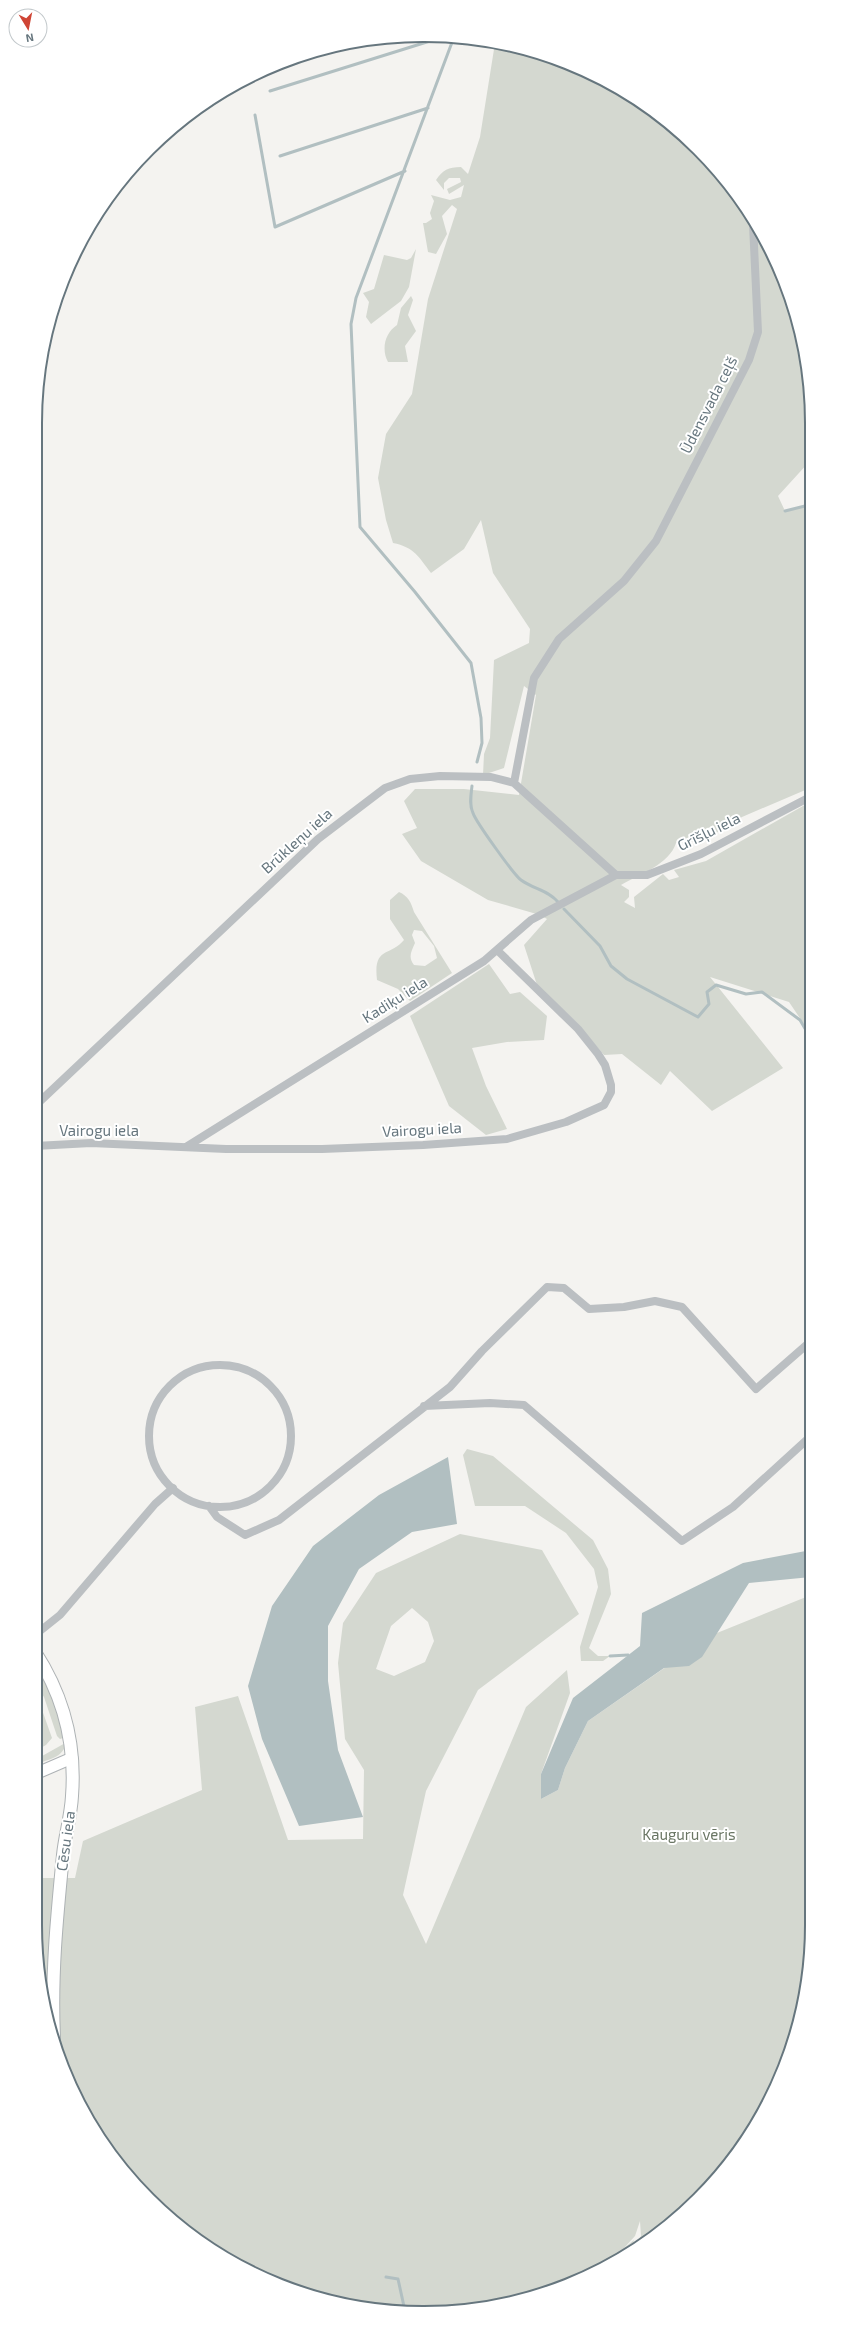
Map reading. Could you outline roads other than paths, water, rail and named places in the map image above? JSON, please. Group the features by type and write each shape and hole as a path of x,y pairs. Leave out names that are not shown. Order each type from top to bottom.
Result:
{"main road":[{"name":"Cēsu iela","path":"42,1662 63,1706 70,1738 72,1758 72,1796 63,1854 50,2004"},
{"path":"42,1771 72,1758"}],"street":[{"name":"Ūdensvada ceļš","path":"514,783 534,678 563,635 624,581 656,541 749,360 758,332 753,232"},
{"name":"Brūkleņu iela","path":"42,1099 318,839 385,788 410,779 440,776 491,777 514,783 616,875"},
{"name":"Grīšļu iela","path":"616,875 647,875 701,854 805,800"},
{"name":"Kadiķu iela","path":"186,1147 497,950 522,926 616,875"},
{"name":"Vairogu iela","path":"42,1146 91,1143 186,1147 322,1149 507,1138 566,1122 604,1105 611,1092 611,1085 605,1066 598,1054 578,1029 497,950"},
{"path":"209,1506 217,1517 245,1535 279,1520 450,1387 482,1351 547,1287 564,1288 589,1309 624,1307 655,1301 682,1307 756,1389 805,1346"},
{"path":"210,1365 232,1365 253,1372 271,1386 283,1401 290,1420 292,1440 288,1459 274,1481 265,1491 248,1501 229,1506 209,1506 194,1502 173,1488 156,1467 150,1446 150,1424 157,1402 171,1385 189,1372 210,1365"},
{"path":"424,1406 490,1403 524,1405 682,1541 733,1508 805,1442"},
{"path":"42,1629 60,1615 155,1504 173,1488"}],"waterway":[{"path":"270,91 426,42"},
{"path":"452,43 356,298 351,324 360,527 415,592 471,663 481,718 482,743 477,762"},
{"path":"280,156 428,108"},
{"path":"255,115 275,227 405,171"},
{"path":"785,511 805,506"},
{"path":"472,786 471,803 473,813 504,859 521,880 530,886 545,892 558,902"},
{"path":"564,909 600,946 611,966 627,979 698,1017 709,1004 707,992 716,985 746,994 762,992 800,1020 805,1028"},
{"path":"610,1656 628,1655"},
{"path":"386,2277 398,2279 404,2305"}],"park label":[{"name":"Kauguru vēris","path":"689,1835"}]}
